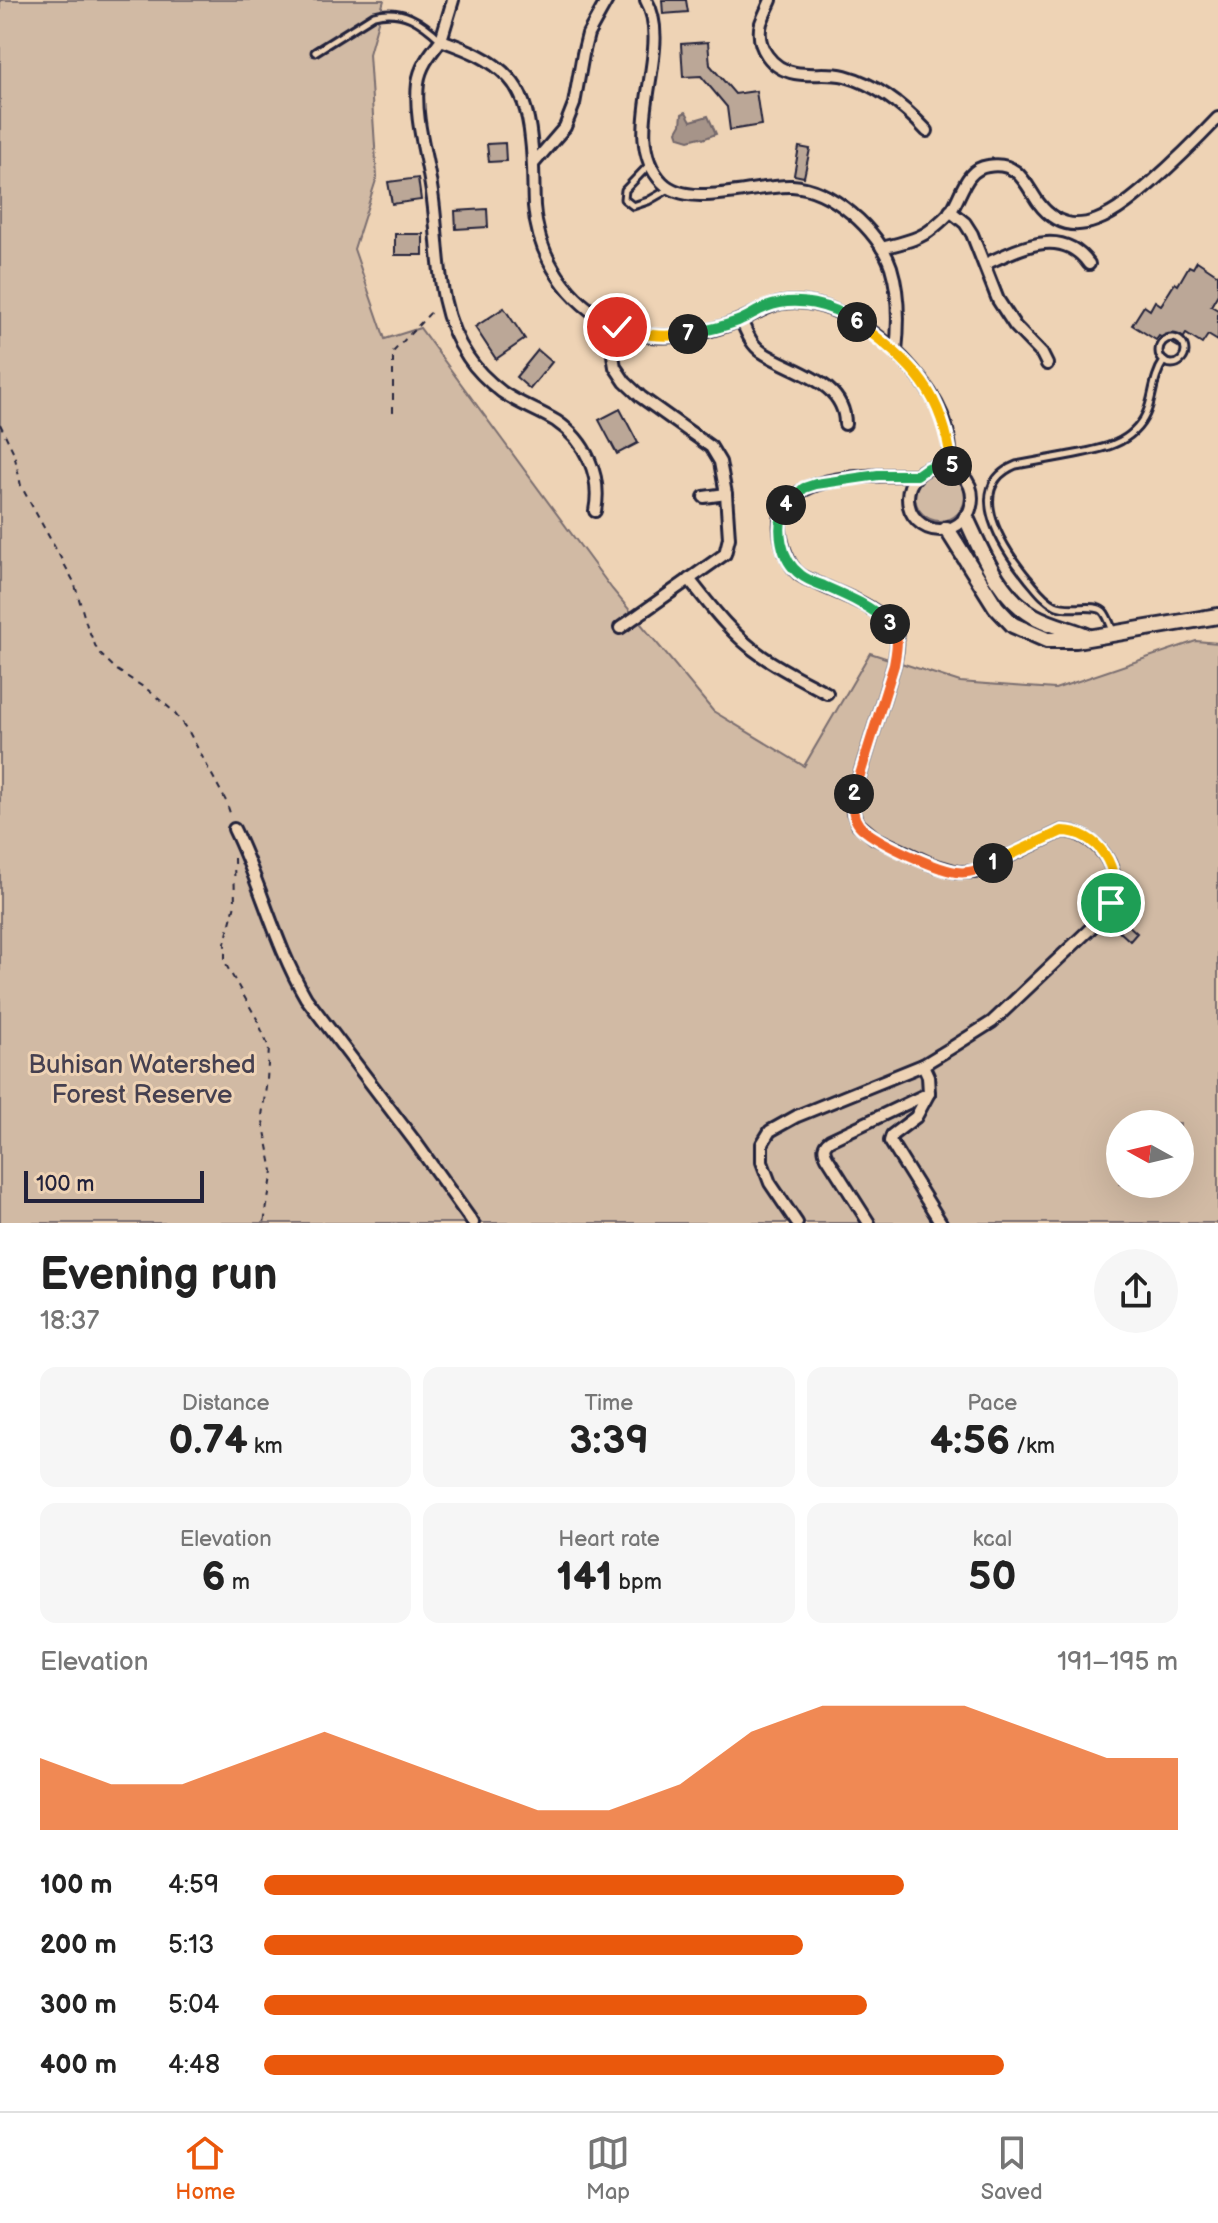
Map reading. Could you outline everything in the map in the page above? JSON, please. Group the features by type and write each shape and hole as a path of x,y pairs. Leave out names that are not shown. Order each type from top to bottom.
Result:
{"street":[{"path":"453,0 441,40 425,62 418,82 418,113 432,189 438,263 453,331 482,376 522,405 558,423 574,436 587,453 598,488 595,511"},
{"path":"534,163 565,127 574,104 588,34 607,0"},
{"path":"646,0 656,36 646,104 646,145 650,164 662,182 693,195 795,186 812,190 847,209 882,248 891,267 898,319 896,351"},
{"path":"771,0 761,23 760,37 763,50 771,61 783,70 843,76 859,82 896,101 927,131"},
{"path":"441,40 471,50 509,78 519,91 529,119 536,219 541,243 552,268 569,292 589,310 617,327 661,337 741,320 768,306 786,302 834,309 896,351 918,375 945,425 952,468"},
{"path":"882,248 919,237 932,229 950,211 967,178 987,166 1014,166 1039,203 1053,217 1067,223 1096,221 1113,214 1137,195 1182,156 1218,118"},
{"path":"950,211 965,223 972,234 998,300 1047,364"},
{"path":"985,264 1037,243 1071,247 1081,252 1089,264"},
{"path":"741,320 754,345 762,353 807,374 839,400 845,413 845,424"},
{"path":"617,327 612,349 615,367 625,382 711,447 720,462 729,538 725,554 620,628"},
{"path":"933,466 952,468 968,482 971,504 966,518 947,529 932,529 914,516 908,495 917,475 933,466"},
{"path":"797,1223 770,1183 762,1162 762,1144 770,1131 797,1116 923,1065 992,1022 1103,915 1114,894 1113,871 1097,845 1088,837 1072,831 1062,831 975,872 957,872 933,865 875,838 858,824 853,812 853,797 894,665 897,647 894,628 856,600 799,574 781,540 779,523 784,507 804,488 878,475 917,475"},
{"path":"704,497 726,494"},
{"path":"966,518 1004,589 1015,602 1040,619 1091,637"},
{"path":"947,529 996,607 1013,625 1047,640 1063,641 1218,616"},
{"path":"689,579 743,641 762,656 827,693"},
{"path":"234,829 252,866 291,972 306,998 473,1223"},
{"path":"923,1065 928,1076 929,1093 923,1108 892,1135 890,1141 941,1223"},
{"path":"869,1223 827,1157 825,1144 929,1093"}],"lane":[{"path":"315,52 382,13 406,14 441,40"},
{"path":"650,164 625,190 624,199 633,206 671,188"},
{"path":"1172,337 1181,340 1184,343 1184,357 1178,363 1164,361 1159,349 1163,340 1172,337"},
{"path":"1114,633 1105,613 1099,608 1075,609 1055,605 1044,598 998,535 991,518 992,488 1003,470 1106,448 1134,432 1146,414 1158,370 1164,361"}],"path":[{"path":"393,412 393,352 444,298"},
{"path":"0,424 14,453 21,486 74,582 98,652 117,670 172,710 189,732 226,801 234,829"},
{"path":"234,857 235,904 225,943 225,963 257,1019 269,1048 262,1116 273,1171 264,1223"}],"green space":[{"name":"Buhisan Watershed Forest Reserve","path":"0,0 384,0 369,54 377,177 354,249 385,339 420,328 612,589 713,711 804,766 870,653 960,682 1055,689 1196,641 1218,643 1218,1223 0,1223"},
{"path":"940,471 958,478 965,496 958,514 940,521 922,514 915,496 922,478"}],"shaded area":[{"path":"686,112 691,121 708,116 716,134 703,139 679,137 677,131 682,114"}],"building":[{"path":"662,0 686,0 688,12 663,14"},
{"path":"708,42 710,65 735,94 756,91 761,125 730,130 727,107 701,76 683,77 681,44"},
{"path":"505,143 506,161 489,162 487,144"},
{"path":"799,147 810,149 804,177 794,175"},
{"path":"418,178 421,200 392,204 388,182"},
{"path":"487,209 488,227 456,229 455,211"},
{"path":"395,234 423,234 423,255 395,255"},
{"path":"1197,261 1218,275 1218,294 1211,306 1218,310 1218,341 1208,335 1202,344 1186,334 1178,347 1159,336 1156,340 1132,325 1144,306 1150,310 1155,301 1161,305 1175,283 1178,285 1189,266 1193,268"},
{"path":"504,308 525,339 496,359 475,327"},
{"path":"538,350 552,362 530,389 516,377"},
{"path":"620,409 638,443 617,454 599,420"},
{"path":"1126,923 1137,933 1130,941 1119,931"}],"route":[{"path":"617,327 639,334 673,336 741,320 768,306 786,302 809,303 834,309 853,319 896,351 918,375 945,425 952,468 939,465 917,475 878,475 816,484 795,495 784,507 779,523 781,540 799,574 856,600 894,628 897,647 894,665 853,797 853,812 858,824 875,838 933,865 957,872 975,872 1062,831 1081,834 1097,845 1113,871 1115,883 1111,903"}]}
